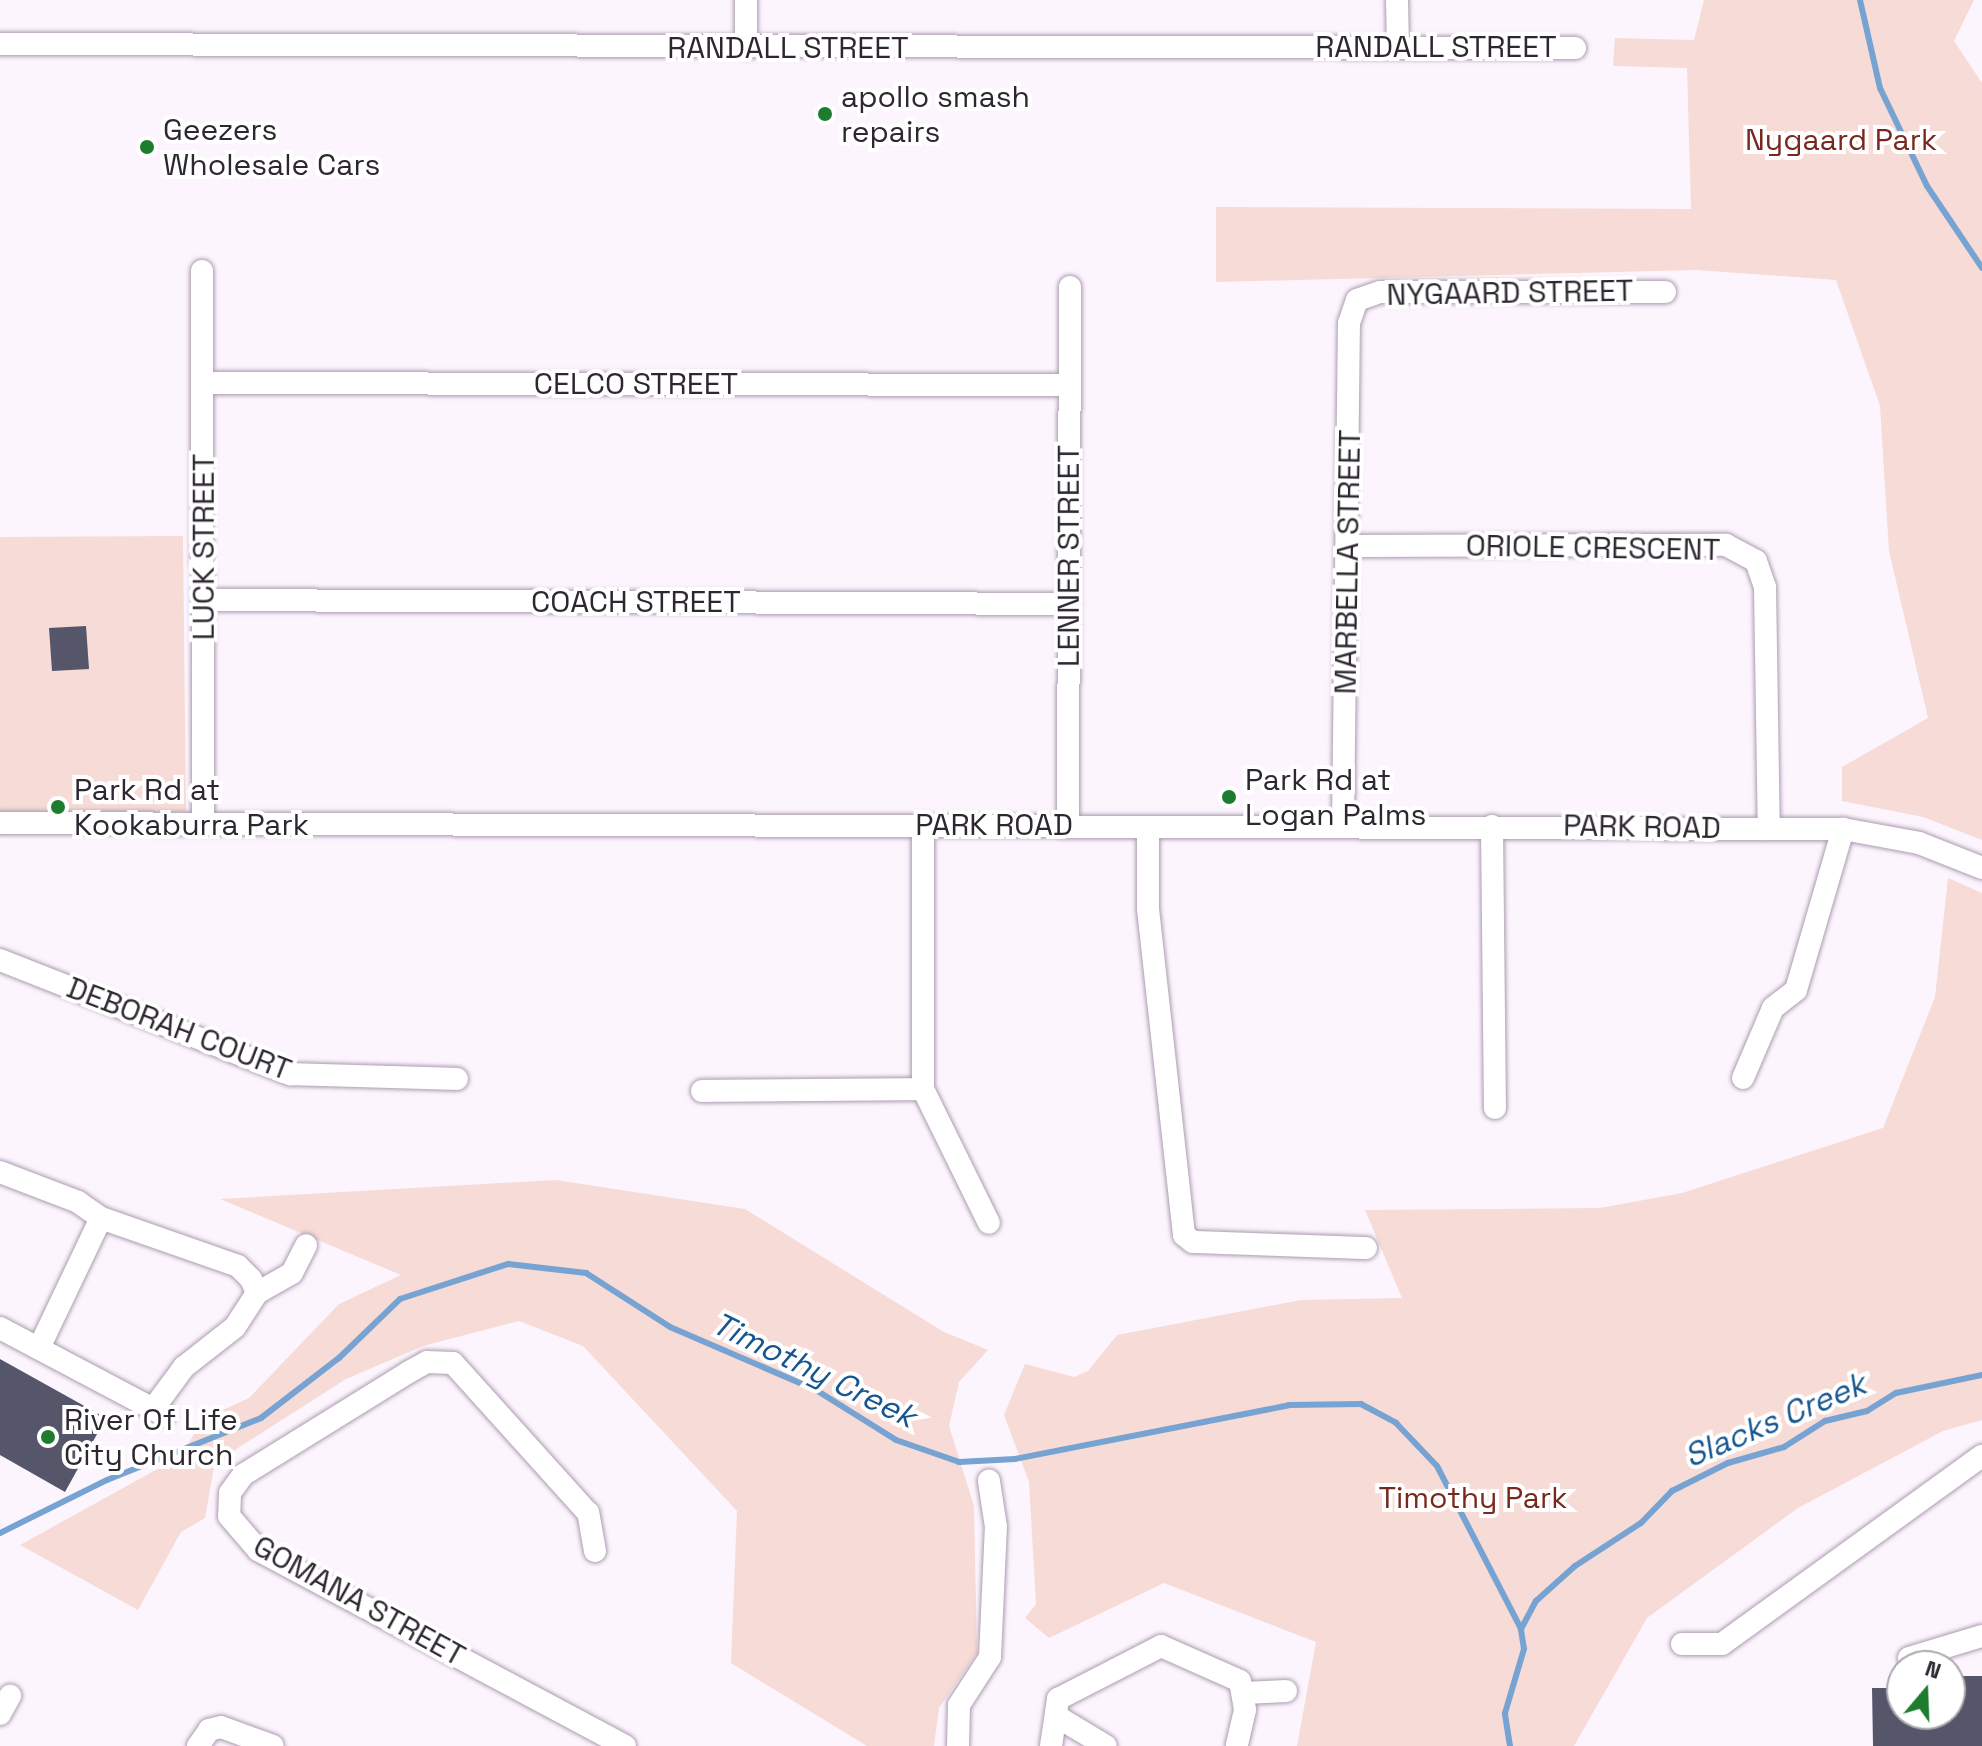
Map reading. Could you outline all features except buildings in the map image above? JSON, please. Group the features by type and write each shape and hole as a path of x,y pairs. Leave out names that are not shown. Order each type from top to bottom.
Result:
{"street":[{"path":"746,0 746,48"},
{"path":"1397,0 1398,46"},
{"name":"RANDALL STREET","path":"0,44 1575,48"},
{"name":"LUCK STREET","path":"202,271 203,823"},
{"name":"LENNER STREET","path":"1068,825 1070,287"},
{"name":"NYGAARD STREET","path":"1357,300 1380,292 1665,292"},
{"name":"MARBELLA STREET","path":"1343,825 1350,546 1349,323 1357,300"},
{"name":"CELCO STREET","path":"204,383 1068,385"},
{"name":"ORIOLE CRESCENT","path":"1350,546 1726,545 1756,561 1765,587 1769,829"},
{"name":"COACH STREET","path":"204,600 1069,604"},
{"name":"PARK ROAD","path":"0,823 1843,829 1919,843 1982,868"},
{"path":"923,825 923,1089 989,1223"},
{"path":"1492,826 1495,1108"},
{"path":"1148,827 1148,909 1184,1235 1193,1242 1366,1248"},
{"path":"1743,1078 1773,1008 1796,990 1843,829"},
{"name":"DEBORAH COURT","path":"0,960 290,1074 457,1079"},
{"path":"702,1091 923,1089"},
{"path":"0,1172 78,1202 101,1218 238,1266 257,1293"},
{"path":"39,1348 101,1218"},
{"path":"0,1328 159,1412 184,1367 235,1327 257,1293 292,1273 306,1245"},
{"name":"GOMANA STREET","path":"595,1551 588,1513 453,1363 427,1362 409,1372 243,1475 230,1493 229,1516 258,1550 625,1746"},
{"path":"1682,1644 1722,1644 1982,1456"},
{"path":"958,1746 959,1705 990,1657 996,1527 989,1481"},
{"path":"1936,1650 1982,1636"},
{"path":"1051,1746 1058,1699 1068,1691 1161,1646 1240,1681 1245,1693 1237,1746"},
{"path":"1245,1693 1286,1691"},
{"path":"1056,1716 1106,1746"},
{"path":"198,1746 209,1730 221,1727 273,1746"}],"green space":[{"name":"Nygaard Park","path":"1704,0 1974,0 1954,41 1982,83 1982,840 1923,817 1842,801 1842,767 1928,718 1889,551 1880,406 1836,280 1696,270 1216,282 1216,207 1691,209 1687,68 1613,66 1615,38 1694,40"},
{"path":"183,536 186,812 0,813 0,537"},
{"name":"Timothy Park","path":"1948,878 1982,893 1982,1420 1943,1431 1798,1508 1647,1618 1574,1746 1297,1746 1316,1642 1164,1583 1049,1638 1025,1618 1036,1604 1029,1482 1004,1415 1025,1364 1074,1377 1088,1371 1117,1335 1301,1300 1402,1298 1365,1210 1600,1208 1682,1193 1883,1128 1935,997"},
{"path":"556,1180 745,1209 944,1332 988,1350 959,1382 949,1426 974,1506 977,1653 939,1708 934,1746 867,1746 731,1663 737,1511 583,1346 519,1321 423,1346 346,1379 238,1448 214,1467 205,1518 181,1532 138,1610 20,1545 181,1456 203,1419 249,1398 339,1304 401,1275 220,1199"}],"waterway":[{"name":"Slacks Creek","path":"1860,0 1880,88 1927,186 1982,268"},
{"name":"Timothy Creek","path":"0,1533 107,1480 261,1418 339,1358 400,1299 508,1264 586,1273 670,1327 816,1390 896,1440 959,1462 1015,1459 1289,1405 1361,1404 1396,1423 1437,1466 1521,1629"},
{"name":"Slacks Creek","path":"1510,1746 1505,1713 1524,1649 1521,1629 1536,1601 1575,1566 1641,1523 1672,1491 1728,1463 1784,1447 1825,1421 1867,1411 1896,1393 1982,1375"}],"place":[{"name":"apollo smash repairs","path":"825,114"},
{"name":"Geezers Wholesale Cars","path":"147,147"},
{"name":"Park Rd at Logan Palms","path":"1229,797"},
{"name":"Park Rd at Kookaburra Park","path":"58,807"},
{"name":"River Of Life City Church","path":"48,1437"}]}
